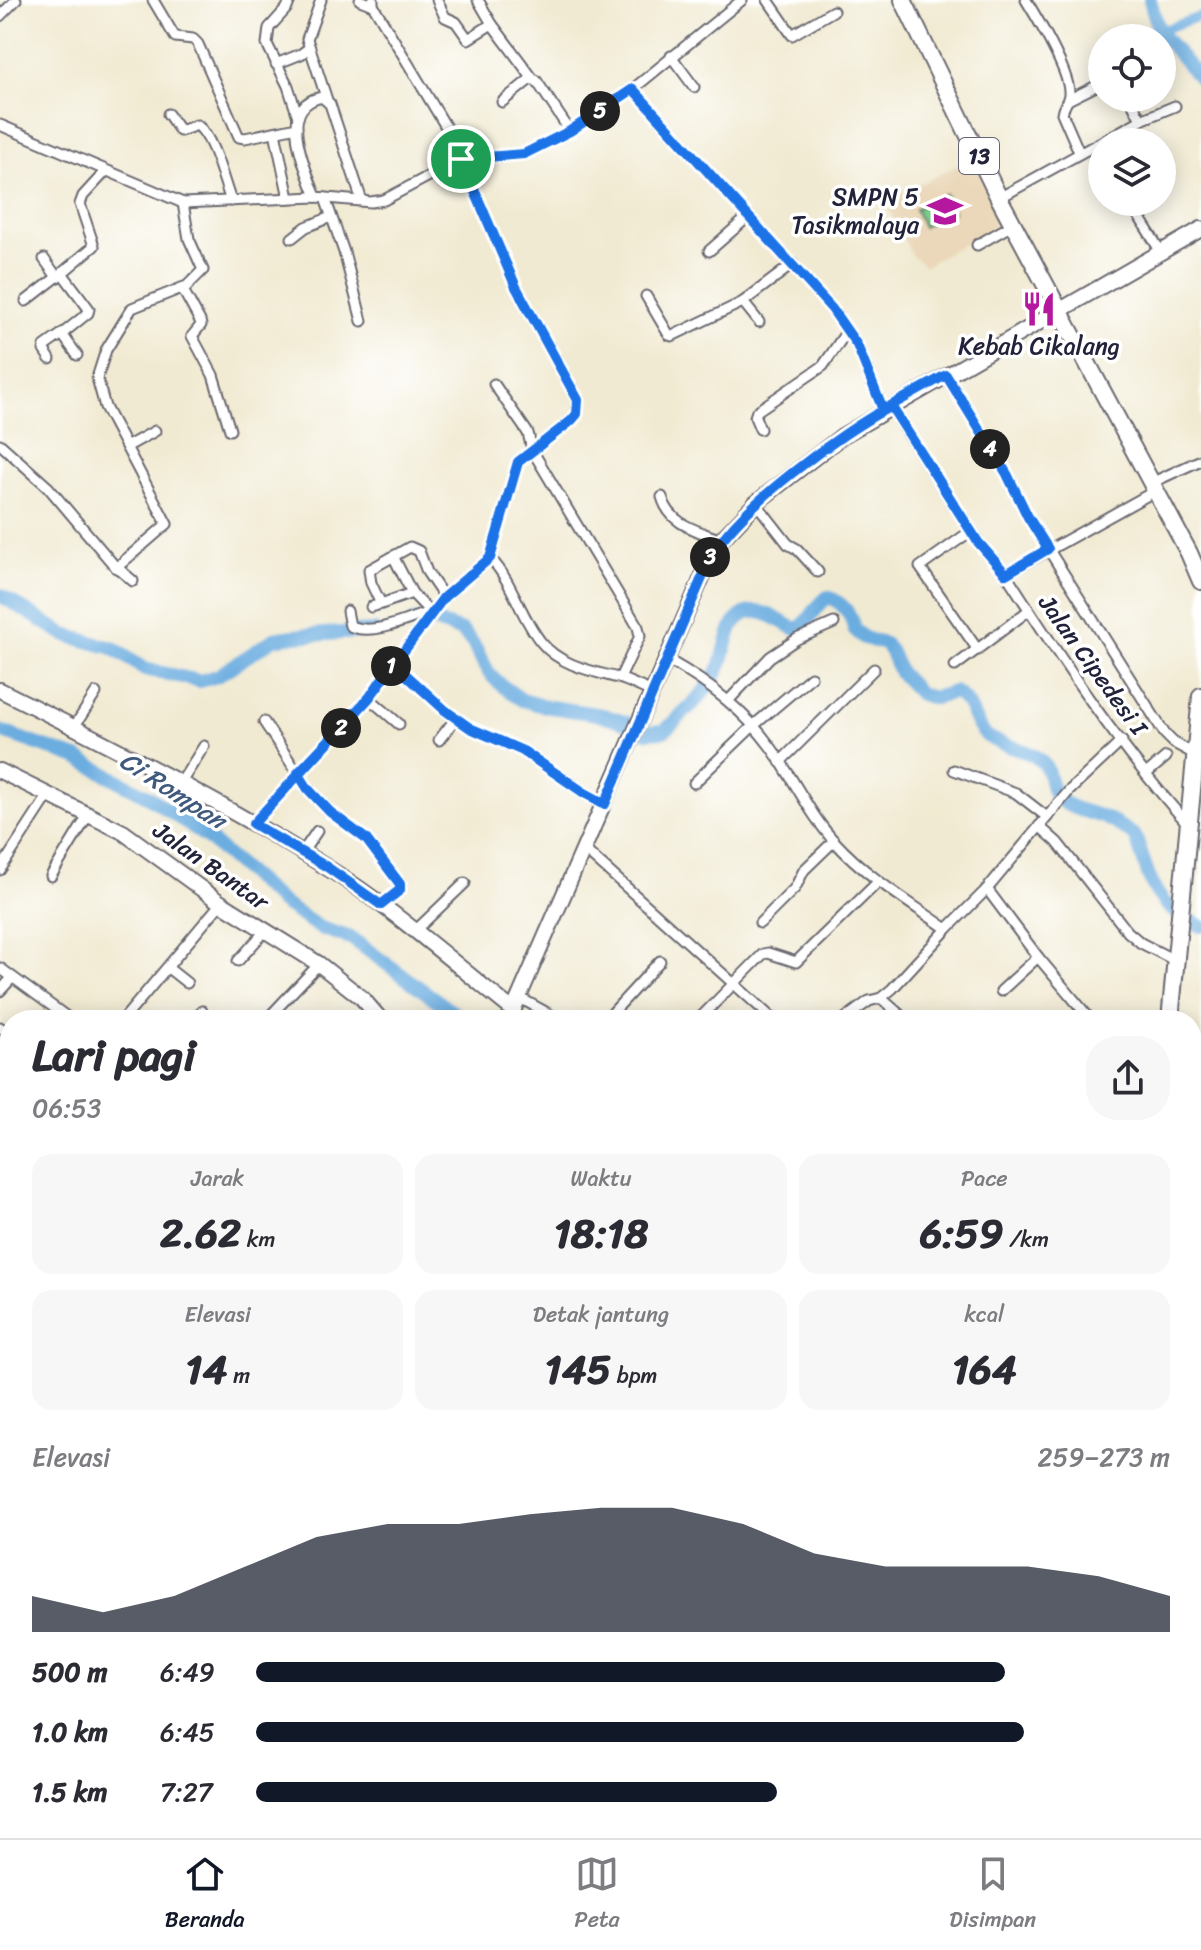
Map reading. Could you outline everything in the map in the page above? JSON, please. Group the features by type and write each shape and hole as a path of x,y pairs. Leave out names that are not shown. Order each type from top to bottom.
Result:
{"highway":[{"name":"13","path":"903,0 1012,225 1189,553 1201,581"},
{"path":"1171,1010 1201,696"}],"street":[{"path":"0,16 16,0"},
{"path":"155,0 175,37 193,39 198,44 237,134 245,138 275,132 297,122 309,101 322,97 327,100"},
{"path":"290,0 283,13 272,23 267,36 269,52 288,86 297,122 298,143 331,217 362,321"},
{"path":"321,0 305,51 330,104 362,201"},
{"path":"253,824 369,698 444,597 490,558 520,459 577,414 578,400 516,287 449,132 373,3 360,0"},
{"path":"437,0 445,17 456,22 468,39 492,24"},
{"path":"478,0 492,24 543,88 570,131"},
{"path":"768,0 792,35 833,11"},
{"path":"1026,0 1049,38 1069,88 1062,113 1079,152"},
{"path":"0,125 183,203 321,197 384,200 461,159 524,154 570,131 633,89 738,2"},
{"path":"276,64 305,51"},
{"path":"671,56 694,87"},
{"path":"502,102 533,79"},
{"name":"Jalan Cipedesi I","path":"633,89 832,309 857,345 887,408 971,531 1006,574 1091,702 1188,824"},
{"path":"1068,100 1088,90"},
{"path":"1137,112 1141,120"},
{"path":"999,198 1079,152 1160,112"},
{"path":"168,114 180,131 197,125 202,130 210,143 231,201"},
{"path":"275,132 289,198"},
{"path":"278,147 298,143"},
{"path":"26,301 94,246 80,204 83,196 105,172"},
{"path":"116,568 167,524 105,407 97,378 106,350 132,308 184,287 203,270 189,239 183,203"},
{"path":"709,251 749,216"},
{"path":"1139,216 1161,252"},
{"path":"292,238 306,227 331,217"},
{"path":"977,245 1012,225"},
{"path":"0,690 180,784 302,853 381,905 514,1009 721,540 756,503 842,436 1201,229"},
{"path":"44,259 89,309 88,313 45,346 50,359"},
{"path":"646,296 671,336 743,302 793,264"},
{"path":"184,287 185,296 201,325 192,336 213,375 230,430"},
{"path":"743,302 759,322"},
{"path":"760,429 755,417 757,411 823,366 847,331"},
{"path":"62,334 77,355"},
{"path":"946,375 1007,474 1028,517 1165,734 1174,743 1196,755"},
{"path":"494,384 528,433 532,450 640,631 620,678"},
{"path":"128,446 155,431"},
{"path":"0,444 48,487 116,568 133,581"},
{"path":"1006,574 1201,460"},
{"path":"662,497 666,511 676,521 721,540"},
{"path":"756,503 788,544 797,549 818,572"},
{"path":"971,531 920,567 978,650"},
{"path":"412,593 376,606 368,572 371,567 410,547 419,551 427,572 444,597"},
{"path":"393,556 428,618"},
{"path":"490,558 502,571 540,641 549,651 579,667 620,678 653,692"},
{"path":"347,611 350,626 355,628 380,628 428,618"},
{"path":"955,666 1028,611"},
{"path":"728,701 776,652 834,623"},
{"path":"668,660 703,680 753,726 834,841 878,882 947,929"},
{"path":"393,663 470,728 523,751 605,804"},
{"path":"780,762 874,669"},
{"path":"694,783 753,726 811,677"},
{"path":"74,727 96,693"},
{"path":"369,698 399,724"},
{"path":"439,740 456,718"},
{"path":"264,722 308,789 330,812 366,839 400,884 400,890 381,905"},
{"path":"857,1010 869,1001 881,998 987,889 1069,791 1122,741"},
{"path":"180,784 204,746"},
{"path":"1146,774 1166,757"},
{"path":"954,770 1020,795 1047,817"},
{"name":"Jalan Bantar","path":"0,771 123,832 221,903 319,964 372,1010"},
{"path":"0,870 48,796"},
{"path":"51,876 89,814"},
{"path":"1039,826 1057,842 1128,932 1154,951 1176,961"},
{"path":"302,853 317,831"},
{"path":"760,923 795,888 802,873 834,841"},
{"path":"585,850 763,1010"},
{"path":"708,1010 763,954 796,962 878,882"},
{"path":"414,932 465,883"},
{"path":"987,889 1083,1010"},
{"path":"132,1010 221,903"},
{"path":"238,961 266,930"},
{"path":"1001,991 1038,957"},
{"path":"615,1010 660,961"},
{"path":"276,1010 319,964"},
{"path":"0,968 57,1010"},
{"path":"168,968 187,983"},
{"path":"0,991 12,978"},
{"path":"881,998 895,1010"}],"shaded area":[{"name":"SMPN 5 Tasikmalaya","path":"973,158 1005,220 925,266 912,256 885,201"}],"green space":[{"path":"945,194 954,212 923,227 915,209"}],"waterway":[{"path":"1150,0 1159,31 1201,80"},
{"path":"1176,25 1201,16"},
{"path":"0,595 65,635 113,648 144,669 200,681 217,676 274,639 374,631"},
{"path":"646,732 664,731 704,692 721,664 733,625 744,614 763,613 797,629 828,597 846,609 854,629 864,638 885,644 900,673 920,694 934,698 954,692 966,702 987,736 1031,754 1043,763 1054,793 1062,801 1107,819 1135,836 1150,879 1163,900 1172,910 1201,926"},
{"path":"414,621 433,621 462,631 472,642 489,673 522,700 603,715 627,723"},
{"name":"Ci Rompan","path":"0,731 77,758 149,797 206,837 282,903 320,928 351,938 450,1010"}],"place":[{"name":"SMPN 5 Tasikmalaya","path":"945,211"},
{"name":"Kebab Cikalang","path":"1039,309"}],"route":[{"path":"461,159 516,287 579,406 571,421 518,462 490,558 444,597 393,663 369,698 298,773 253,824 327,867 381,905 400,890 400,884 366,839 330,812 308,789 298,773 369,698 393,663 446,711 470,728 523,751 605,804 721,540 756,503 842,436 883,410 891,406 978,542 1006,574 1048,549 1007,474 962,406 946,375 883,410 857,345 832,309 633,89 570,131 524,154 461,159"}]}
